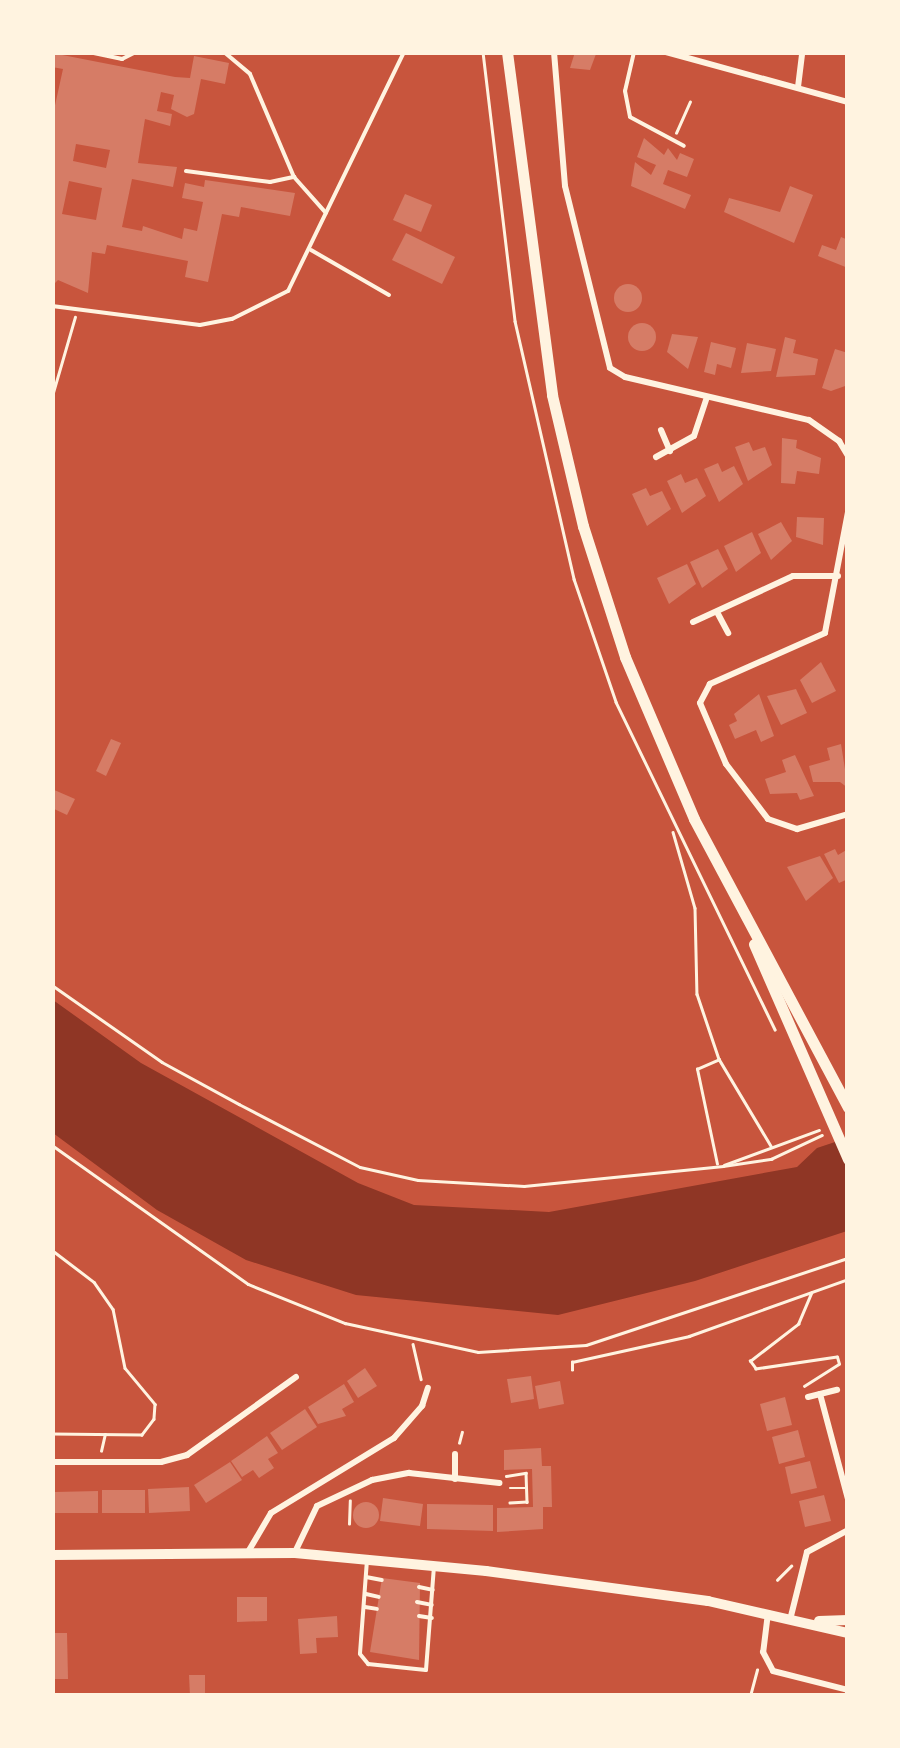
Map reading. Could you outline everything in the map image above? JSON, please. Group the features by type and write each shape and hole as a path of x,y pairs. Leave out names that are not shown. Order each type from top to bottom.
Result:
{"highway":[{"path":"506,52 531,263 583,526 654,729 744,918 848,1160"},
{"path":"744,918 808,1028 848,1108"}],"main road":[{"path":"52,1555 295,1553 434,1566 768,1612 848,1633"},
{"path":"813,1621 848,1620"}],"street":[{"path":"554,52 564,186 602,352 626,378 809,420 839,441 848,456"},
{"path":"666,52 848,102"},
{"path":"798,88 802,52"},
{"path":"656,457 694,436 707,397"},
{"path":"661,430 670,451"},
{"path":"848,512 825,633 710,684 700,704 726,764 768,819 797,829 848,814"},
{"path":"694,622 794,576 838,576"},
{"path":"717,612 728,632"},
{"path":"52,1462 162,1462 187,1455 296,1377"},
{"path":"248,1552 271,1513 320,1477 394,1438 422,1406 428,1388"},
{"path":"808,1397 836,1390"},
{"path":"820,1394 848,1499"},
{"path":"455,1454 455,1479"},
{"path":"295,1553 309,1516 326,1499 388,1475 499,1483"},
{"path":"792,1616 802,1567 818,1543 848,1530"},
{"path":"768,1612 763,1652 774,1671 848,1690"}],"lane":[{"path":"89,52 122,60 136,52"},
{"path":"224,52 250,74 294,177 328,214"},
{"path":"52,306 160,324 232,319 288,291 404,52"},
{"path":"424,52 439,52"},
{"path":"634,52 626,91 630,117 684,146"},
{"path":"186,171 270,182 294,177"},
{"path":"311,250 389,295"},
{"path":"367,1560 360,1654 368,1664 426,1670 434,1566"},
{"path":"366,1577 382,1580"},
{"path":"419,1587 433,1590"},
{"path":"366,1594 380,1596"},
{"path":"418,1602 432,1605"},
{"path":"365,1607 377,1609"},
{"path":"419,1616 432,1618"}],"path":[{"path":"680,123 690,102"},
{"path":"52,396 76,311"},
{"path":"772,1146 719,1059 698,994 695,908 675,831 776,1030"},
{"path":"52,985 162,1062 360,1166 466,1183 566,1181 706,1169 770,1159 826,1132"},
{"path":"719,1059 697,1069 720,1166"},
{"path":"720,1166 834,1124"},
{"path":"52,1145 248,1284 413,1342 478,1352 586,1345 848,1258"},
{"path":"358,1173 360,1166"},
{"path":"466,1177 466,1183"},
{"path":"566,1181 568,1188"},
{"path":"52,1250 94,1282 113,1309 125,1368 155,1404 154,1419 142,1435 52,1434"},
{"path":"572,1370 572,1362 689,1336 848,1279"},
{"path":"808,1397 801,1388 839,1364 837,1357 756,1369 750,1361 798,1324 812,1291"},
{"path":"413,1342 414,1362 428,1388"},
{"path":"586,1345 592,1360"},
{"path":"98,1462 105,1434"},
{"path":"508,1474 526,1473 527,1502 510,1503"},
{"path":"509,1488 527,1488"},
{"path":"349,1524 351,1504"},
{"path":"777,1580 790,1566 802,1567"},
{"path":"750,1696 756,1671"}],"shaded area":[{"path":"53,1000 141,1063 358,1183 414,1205 549,1212 797,1167 817,1148 847,1138 847,1231 695,1281 558,1315 356,1295 246,1260 157,1210 53,1133"}],"building":[{"path":"575,52 596,54 590,70 570,68"},
{"path":"52,53 190,78 194,56 229,63 225,84 201,79 194,114 187,117 171,109 174,95 161,92 157,111 172,114 170,126 145,119 138,163 177,167 173,187 132,179 122,227 142,231 143,226 182,239 184,228 197,231 203,202 182,198 185,183 204,187 205,180 295,193 290,216 241,207 239,217 222,214 208,282 185,277 188,261 107,245 105,254 92,252 88,293 58,280 52,286 52,119 63,69 52,67","holes":["76,144 110,150 106,168 73,161","69,181 102,188 96,220 62,214"]},
{"path":"644,138 664,155 668,148 677,160 680,153 694,159 687,177 668,170 663,184 691,195 685,209 631,186 635,162 651,175 656,165 637,157"},
{"path":"790,186 813,195 794,243 724,212 729,198 780,212"},
{"path":"405,194 432,205 421,232 393,220"},
{"path":"406,233 455,257 442,284 392,260"},
{"path":"841,237 848,240 848,268 818,256 822,245 836,250"},
{"path":"628,284 638,288 642,298 638,308 628,312 618,308 614,298 618,288"},
{"path":"642,323 652,327 656,337 652,347 642,351 632,347 628,337 632,327"},
{"path":"672,334 698,337 688,369 667,352"},
{"path":"785,337 796,340 793,353 818,359 815,375 776,377"},
{"path":"711,342 736,348 731,368 717,364 715,375 704,372"},
{"path":"747,343 776,349 771,371 741,373"},
{"path":"835,349 848,353 848,385 831,391 822,388"},
{"path":"782,438 797,440 796,448 821,458 819,474 797,471 795,484 781,483"},
{"path":"749,442 753,451 765,447 772,465 748,481 735,447"},
{"path":"718,463 722,472 734,466 743,484 719,502 704,469"},
{"path":"681,474 685,483 697,478 706,496 682,513 667,481"},
{"path":"646,488 650,496 662,491 671,509 647,526 632,494"},
{"path":"797,517 824,518 823,545 796,537"},
{"path":"781,522 792,541 771,560 758,534"},
{"path":"752,532 761,553 736,572 724,546"},
{"path":"718,549 728,569 702,588 690,562"},
{"path":"687,564 696,584 669,604 657,578"},
{"path":"821,662 836,691 812,703 800,680"},
{"path":"796,689 807,713 781,725 767,696"},
{"path":"759,694 774,736 761,742 756,730 735,739 729,725 737,721 734,714"},
{"path":"111,739 121,743 106,776 96,771"},
{"path":"841,744 848,788 840,782 813,782 809,766 830,760 827,748"},
{"path":"795,755 814,796 800,800 797,793 770,794 765,779 786,772 782,760"},
{"path":"52,789 75,799 67,815 52,808"},
{"path":"835,849 838,855 848,849 848,879 839,883 824,854"},
{"path":"820,856 833,878 806,901 787,867"},
{"path":"365,1368 377,1386 358,1398 347,1381"},
{"path":"531,1376 534,1399 511,1403 507,1379"},
{"path":"560,1381 564,1404 539,1409 535,1386"},
{"path":"344,1384 354,1402 342,1409 346,1416 318,1424 308,1407"},
{"path":"785,1397 792,1425 767,1431 760,1404"},
{"path":"305,1409 317,1427 282,1450 270,1433"},
{"path":"798,1430 805,1457 779,1464 772,1437"},
{"path":"267,1436 278,1453 268,1459 274,1468 259,1478 253,1470 242,1477 231,1461"},
{"path":"541,1448 542,1466 551,1466 552,1507 543,1507 543,1529 497,1532 497,1508 533,1507 532,1469 504,1470 504,1450"},
{"path":"810,1461 817,1488 791,1494 785,1467"},
{"path":"230,1462 242,1480 206,1503 194,1485"},
{"path":"189,1487 190,1511 149,1513 148,1489"},
{"path":"102,1490 145,1490 145,1513 102,1513"},
{"path":"98,1491 98,1513 55,1513 55,1492"},
{"path":"824,1495 831,1521 805,1527 799,1501"},
{"path":"383,1498 423,1504 420,1526 380,1521"},
{"path":"366,1502 375,1506 379,1515 375,1524 366,1528 357,1524 353,1515 357,1506"},
{"path":"427,1504 493,1505 493,1531 427,1529"},
{"path":"382,1578 420,1583 419,1660 370,1652"},
{"path":"237,1597 267,1597 267,1621 237,1622"},
{"path":"337,1616 338,1637 316,1638 317,1653 300,1654 298,1619"},
{"path":"52,1633 67,1633 68,1679 52,1679"},
{"path":"189,1675 205,1675 205,1696 190,1696"}]}
